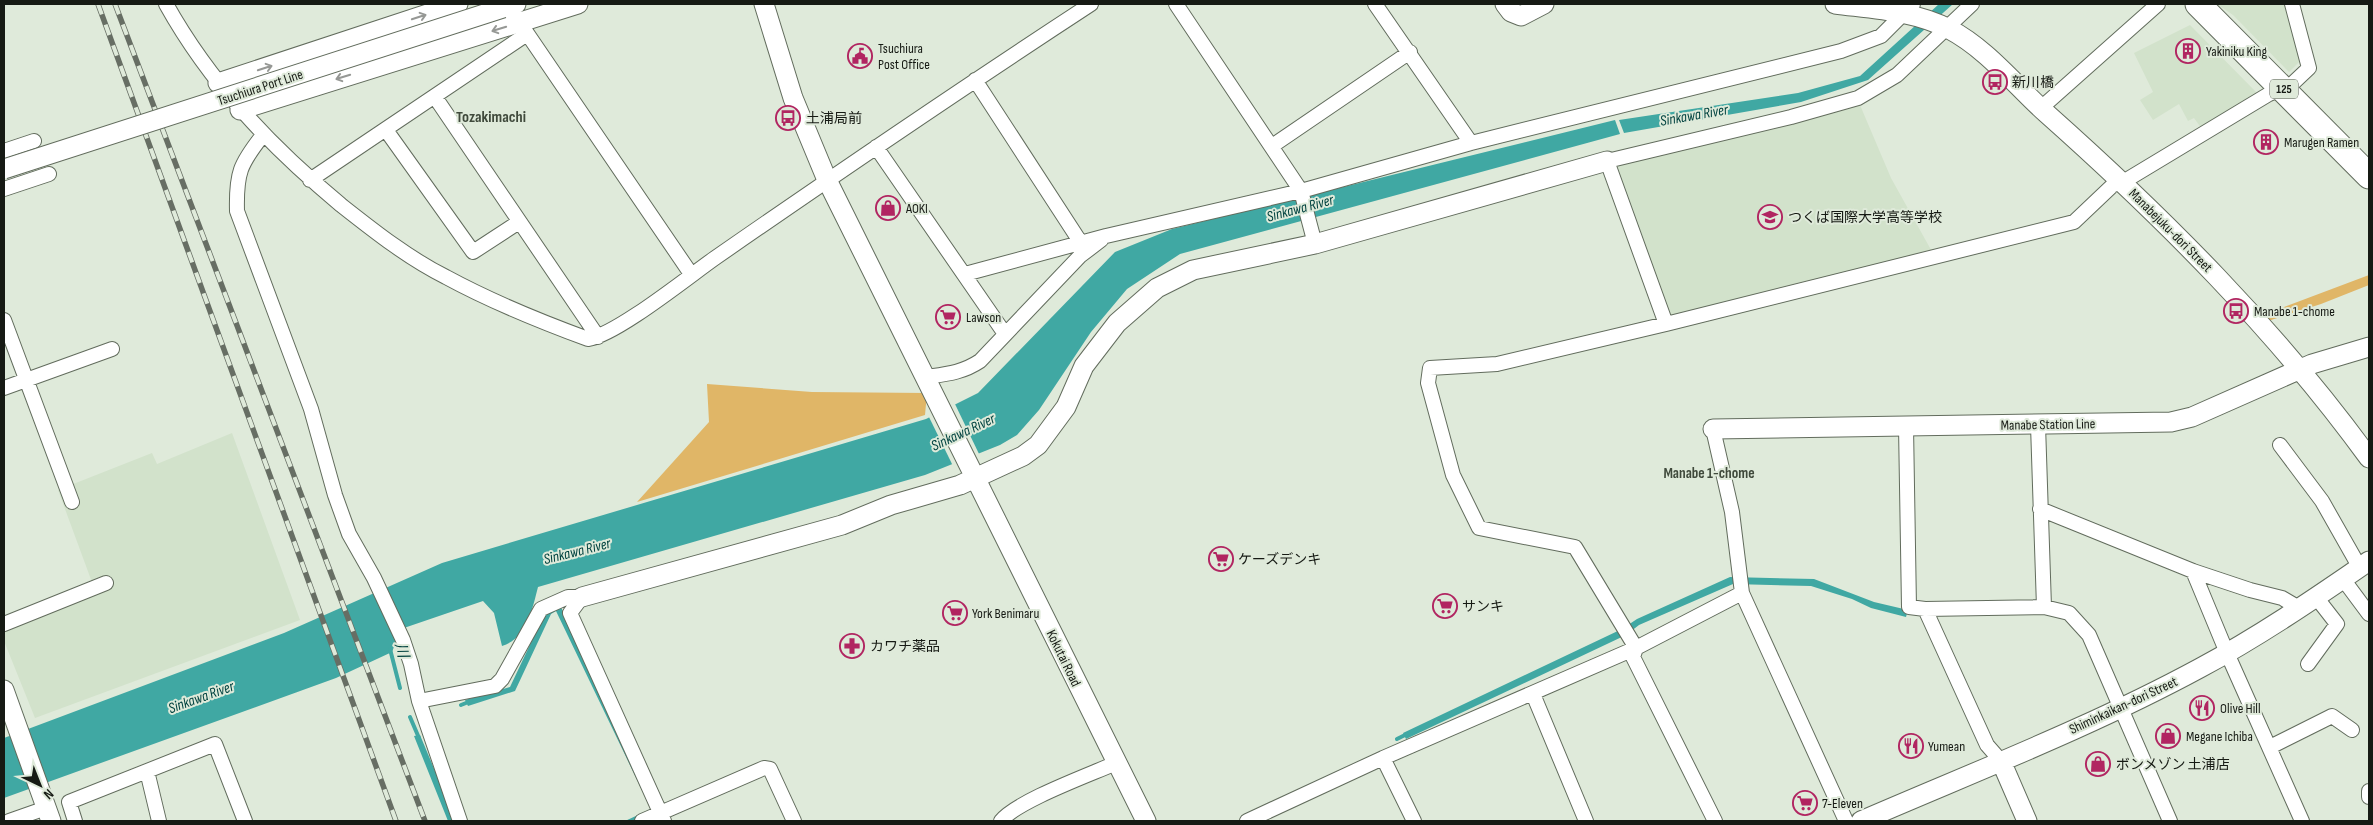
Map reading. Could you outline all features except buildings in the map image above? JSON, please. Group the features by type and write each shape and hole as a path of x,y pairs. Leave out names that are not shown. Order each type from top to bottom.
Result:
{"highway":[{"name":"125","path":"2198,4 2369,176"}],"street":[{"path":"166,4 218,84 240,110 310,180 377,234 444,277 520,314 588,338 598,337 636,314 827,180 1091,4"},
{"path":"218,84 458,4"},
{"path":"240,110 524,28 578,4"},
{"name":"Kokutai Road","path":"764,4 793,98 827,180 1146,821"},
{"path":"1176,4 1301,191 1313,235"},
{"path":"1375,4 1410,52 1471,143"},
{"path":"1505,4 1515,15 1521,16 1544,4"},
{"name":"Manabejuku-dori Street","path":"1835,4 1909,11 1942,26 1981,52 2123,182 2229,289 2300,370 2369,458"},
{"path":"418,701 495,686 502,679 541,609 568,597 582,597 842,525 1023,456 1038,445 1066,407 1084,366 1099,345 1138,303 1157,288 1193,270 1313,235 1791,117 1858,98 1897,74 1942,26 1972,4"},
{"path":"2041,108 2158,4"},
{"path":"1715,821 1634,657 1636,648 1575,547 1480,528 1453,475 1428,383 1430,368 1496,364 1666,324 2074,222 2113,185 2123,182 2268,94 2291,85 2309,68 2292,4"},
{"name":"Tsuchiura Port Line","path":"4,170 509,6"},
{"path":"965,274 1081,242 1301,191 1471,143 1841,51 1880,36 1909,11"},
{"path":"310,180 435,97 524,28"},
{"path":"524,28 691,274"},
{"path":"1272,146 1410,52"},
{"path":"975,80 1081,242"},
{"path":"435,97 598,337"},
{"path":"386,130 472,252 519,222"},
{"path":"263,135 241,166 236,186 237,210 311,409 332,486 349,534 374,578 403,640 411,664 418,701 460,821"},
{"path":"4,151 34,141"},
{"path":"876,147 1005,334"},
{"path":"1607,161 1666,324"},
{"path":"4,189 49,174"},
{"path":"925,377 967,369 980,361 1080,256 1106,236"},
{"path":"4,320 72,502"},
{"name":"Manabe Station Line","path":"1713,429 2171,422 2192,417 2324,360 2369,347"},
{"path":"4,388 112,348"},
{"path":"2038,425 2044,607"},
{"path":"1906,426 1909,607 1925,609 2044,607 2069,613 2089,635 2170,821"},
{"path":"1713,429 1732,512 1742,593 1846,821"},
{"path":"2280,445 2322,501 2364,564"},
{"path":"2040,509 2193,571 2250,590 2282,598 2299,608"},
{"name":"Shiminkaikan-dori Street","path":"1861,821 2120,708 2227,653 2316,597 2364,564"},
{"path":"2193,571 2227,653 2302,821"},
{"path":"2343,578 2369,614"},
{"path":"4,624 106,583"},
{"path":"1247,821 1383,758 1636,648 1742,593"},
{"path":"582,597 570,613 662,817"},
{"path":"2308,664 2337,624 2316,597"},
{"path":"1925,609 1986,746 2001,761 2028,821"},
{"path":"4,690 47,809 9,821"},
{"path":"1532,694 1586,821"},
{"path":"2270,747 2332,716 2352,730"},
{"path":"75,821 68,802 216,744 245,821"},
{"path":"1383,758 1414,821"},
{"path":"1001,821 1007,814 1026,803 1116,763"},
{"path":"642,821 662,817 764,768 770,769 794,821"},
{"path":"147,771 159,821"},
{"path":"2369,791 2369,797"}],"shaded area":[{"path":"2217,4 2286,4 2302,59 2289,72 2233,15"},
{"path":"2190,25 2258,94 2202,129 2194,118 2188,121 2179,104 2153,120 2140,100 2153,92 2134,53"},
{"name":"つくば国際大学高等学校","path":"1860,105 1891,178 1935,257 1666,324 1609,165"},
{"path":"2369,275 2369,285 2321,304 2265,322 2271,312"},
{"path":"707,384 812,392 927,393 925,415 637,502 709,422"},
{"path":"232,433 300,620 35,718 4,641 4,621 93,585 58,490 152,453 157,464"}],"water":[{"name":"Sinkawa River","path":"1939,4 1953,4 1868,80 1801,102 1624,133 1619,120 1798,93 1860,76"},
{"name":"Sinkawa River","path":"1615,120 1620,134 1180,254 1127,289 1091,332 1039,410 1017,435 1000,445 925,475 538,587 531,614 523,630 517,637 502,646 494,613 483,601 401,629 392,652 336,678 4,798 4,738 284,633 442,563 926,419 978,393 1115,252 1172,229"},
{"path":"1730,577 1814,579 1874,602 1908,610 1906,617 1871,608 1852,599 1811,586 1733,584 1639,625 1626,635 1406,739 1403,733 1622,629 1637,619"},
{"path":"560,605 657,811 636,821 625,821 651,809 556,611 551,614 515,691 468,706 465,700 510,687 545,613"},
{"path":"420,735 456,821 448,821 414,736"}],"pier":[{"path":"954,402 980,456 953,466 928,415"}],"waterway":[{"name":"川","path":"390,649 400,688"},
{"path":"461,705 471,701"},
{"path":"410,717 419,738"},
{"path":"1397,739 1407,734"}],"railway":[{"path":"98,4 396,821"},
{"path":"115,4 425,821"}],"place":[{"name":"Yakiniku King","path":"2188,51"},
{"name":"Tsuchiura Post Office","path":"860,56"},
{"name":"新川橋","path":"1995,82"},
{"name":"土浦局前","path":"788,118"},
{"name":"Marugen Ramen","path":"2266,142"},
{"name":"AOKI","path":"888,208"},
{"name":"つくば国際大学高等学校","path":"1770,217"},
{"name":"Manabe 1-chome","path":"2236,311"},
{"name":"Lawson","path":"948,317"},
{"name":"ケーズデンキ","path":"1221,559"},
{"name":"サンキ","path":"1445,606"},
{"name":"York Benimaru","path":"955,613"},
{"name":"カワチ薬品","path":"852,646"},
{"name":"Olive Hill","path":"2202,708"},
{"name":"Megane Ichiba","path":"2168,736"},
{"name":"Yumean","path":"1911,746"},
{"name":"ボンメゾン 土浦店","path":"2098,764"},
{"name":"7-Eleven","path":"1805,803"}],"district":[{"name":"Tozakimachi","path":"491,116"},
{"name":"Manabe 1-chome","path":"1709,473"}]}
